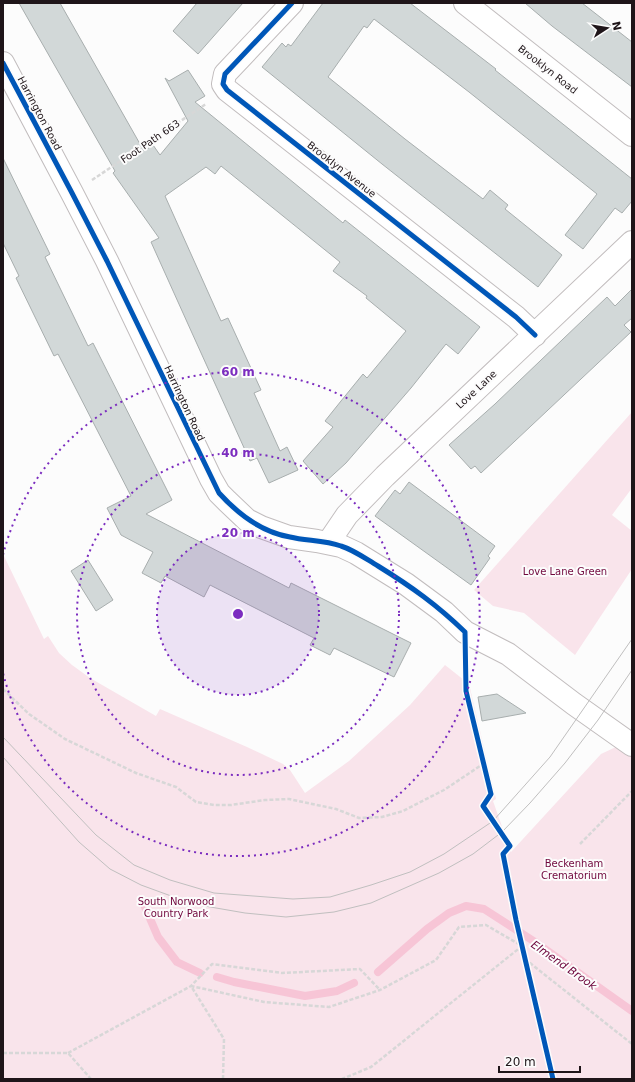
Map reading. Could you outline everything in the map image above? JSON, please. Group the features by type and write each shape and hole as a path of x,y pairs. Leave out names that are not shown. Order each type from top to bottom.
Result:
{"street":[{"path":"227,90 223,84 225,74 292,3"},
{"name":"Brooklyn Road","path":"465,3 632,135"},
{"name":"Harrington Road","path":"3,63 72,193 133,314 219,493 247,520 261,527 289,537 341,546 356,553 406,584 444,612 465,632 508,654 574,704 632,745"},
{"name":"Brooklyn Avenue","path":"227,90 516,316 535,335"},
{"name":"Love Lane","path":"328,543 347,515 369,492 444,419 535,335 632,242"}],"path":[{"path":"3,689 29,714 65,739 136,773 176,788 196,802 214,805 231,805 265,800 289,799 336,809 360,818 382,817 403,811 444,790 483,764"},
{"path":"481,756 485,771"},
{"path":"580,844 632,791"},
{"path":"192,986 264,1002 329,1007 380,990 436,960 459,927 486,925 522,943"},
{"path":"522,943 527,966"},
{"path":"342,1079 371,1067 522,943"},
{"path":"525,959 632,1044"},
{"path":"3,1053 68,1053 192,986 212,964 282,973 360,969 380,990"},
{"path":"192,986 224,1039 223,1079"},
{"path":"68,1053 91,1079"}],"green space":[{"name":"Love Lane Green","path":"632,412 632,488 612,515 632,531 632,569 575,655 524,613 493,606 474,590"},
{"name":"South Norwood Country Park","path":"3,554 44,639 48,636 59,653 72,665 90,678 156,716 160,709 283,764 290,770 305,793 349,761 410,705 445,665 469,684 496,799 493,801 511,852 601,754 618,746 632,732 632,1079 3,1079"}],"building":[{"path":"19,3 60,3 144,151 153,145 160,155 188,121 165,78 169,81 188,70 205,96 195,102 343,223 345,220 480,327 458,354 446,344 411,388 346,463 323,484 303,461 333,427 325,421 363,374 367,378 406,331 366,298 367,296 333,271 340,262 221,166 215,174 206,167 165,196 221,321 228,318 261,390 254,393 280,451 287,447 298,470 269,483 257,458 250,461 151,242 159,238 113,173 115,171"},
{"path":"197,3 243,3 198,54 173,31"},
{"path":"323,3 410,3 496,69 495,70 632,179 632,201 622,213 615,208 583,249 565,235 597,194 469,92 374,19 367,28 364,26 328,77 483,199 490,190 508,205 505,209 562,255 538,287 262,67 282,43 286,47 288,44 291,46"},
{"path":"525,3 582,3 632,42 632,87 552,26"},
{"path":"3,158 50,254 45,257 88,346 93,343 172,500 146,514 289,588 291,583 411,643 394,677 334,648 330,655 310,645 314,638 210,585 204,597 165,576 161,583 142,573 153,552 121,535 107,508 131,496 58,354 54,356 16,278 19,276 3,243"},
{"path":"632,289 632,318 624,325 631,332 481,473 475,466 471,469 449,445 495,404 607,297 615,306"},
{"path":"409,482 495,546 488,556 490,558 471,585 375,516 395,490 400,494"},
{"path":"88,560 113,600 96,611 71,571"},
{"path":"497,694 526,713 482,721 478,697"}],"waterway":[{"name":"Elmend Brook","path":"378,972 427,929 449,913 466,906 484,909 535,942 632,1011"},
{"name":"Elmend Brook","path":"145,907 158,937 177,962 200,973"},
{"name":"Elmend Brook","path":"217,977 234,982 305,996 337,991 354,983"}],"tram line":[{"path":"3,737 96,835 134,865 170,880 214,893 293,899 330,897 410,872 444,854 493,821 550,757 632,639"},
{"path":"3,757 79,842 110,869 141,885 193,904 245,913 286,917 334,912 371,903 439,873 473,854 502,832 565,763 598,720 632,670"}],"cycle path":[{"path":"292,3 225,74 223,84 227,90 516,317 535,335"},
{"path":"3,63 107,261 219,493 242,515 269,531 279,535 335,544 355,552 413,589 444,613 465,632 466,691 491,794 483,806 510,846 503,854 516,920 553,1079"}],"park label":[{"name":"Beckenham Crematorium","path":"574,868"}]}
